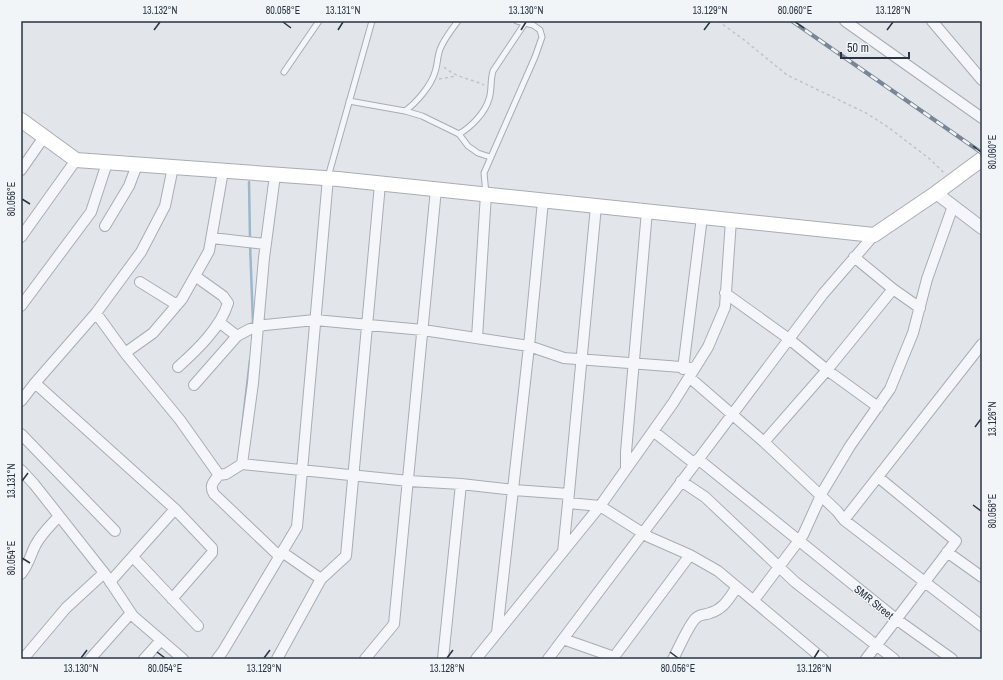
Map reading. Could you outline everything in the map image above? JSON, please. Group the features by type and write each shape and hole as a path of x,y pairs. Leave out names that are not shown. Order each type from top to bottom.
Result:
{"main road":[{"path":"21,120 76,160 328,178 874,235 936,193 982,159"}],"street":[{"path":"845,21 982,118"},
{"path":"932,21 982,80"},
{"path":"21,170 44,137"},
{"path":"21,237 76,160"},
{"path":"21,306 91,212 107,163"},
{"path":"105,226 129,186 138,165"},
{"path":"21,401 96,313 141,252 165,206 173,167"},
{"path":"125,352 153,333 182,299 209,251 223,171"},
{"path":"242,464 253,383 258,326 261,244 275,175"},
{"path":"217,659 223,652 297,526 328,178"},
{"path":"277,659 321,579 346,556 352,475 380,184"},
{"path":"365,659 394,624 436,189"},
{"path":"936,193 982,228"},
{"path":"477,338 486,194"},
{"path":"497,633 514,490 543,200"},
{"path":"563,552 596,206"},
{"path":"754,600 803,536 820,496 850,446 890,389 913,332 927,279 953,206"},
{"path":"626,469 647,211"},
{"path":"689,371 702,217"},
{"path":"476,659 600,506 673,403 689,371 708,347 724,307 731,220"},
{"path":"548,659 642,532 823,294 874,235"},
{"path":"212,238 247,241 261,244"},
{"path":"854,257 920,308"},
{"path":"178,367 199,347 219,322 227,308 227,300 195,276"},
{"path":"140,282 177,305"},
{"path":"764,442 827,370 894,289"},
{"path":"725,293 789,339 827,370 878,407"},
{"path":"96,313 125,352 180,420 219,476"},
{"path":"194,385 237,336 258,326 315,320 423,330 529,346 564,358 634,363 689,371 844,520 982,626"},
{"path":"219,322 237,336"},
{"path":"844,520 982,344"},
{"path":"35,383 175,509 213,549 212,553 172,599"},
{"name":"SMR Street","path":"653,431 799,541 896,619 952,659"},
{"path":"21,434 115,531"},
{"path":"321,579 281,554 214,494 211,490 211,486 219,476 226,474 242,464 514,490 569,499 600,506 642,532 690,555 718,571 823,659"},
{"path":"21,470 34,484 104,572 131,612 184,659"},
{"path":"866,659 956,540 878,477"},
{"path":"681,482 704,497 795,582 894,659"},
{"path":"443,659 461,484"},
{"path":"110,582 175,509"},
{"path":"21,574 29,563 38,540 59,516"},
{"path":"947,552 982,577"},
{"path":"563,639 613,658 690,555"},
{"path":"133,557 198,626"},
{"path":"22,659 66,608 104,572"},
{"path":"673,659 694,619 702,614 709,614 718,610 725,605 737,587"},
{"path":"90,659 131,612"},
{"path":"144,659 161,640"}],"lane":[{"path":"284,72 319,21"},
{"path":"328,178 372,21"},
{"path":"405,111 416,103 432,79 440,48 458,21"},
{"path":"486,194 484,172 535,57 542,37 540,30 517,21"},
{"path":"459,134 467,130 485,108 490,98 493,71 525,23"},
{"path":"349,101 405,111 422,116 459,134 468,146 478,153 490,157"}],"path":[{"path":"718,21 743,39 787,75 866,114 888,127 931,160 952,181"},
{"path":"437,60 457,76 472,80 490,89"},
{"path":"432,79 457,76"}],"waterway":[{"path":"249,182 250,239"},
{"path":"250,244 253,323"},
{"path":"241,436 250,360"}],"railway":[{"path":"792,21 982,153"}]}
